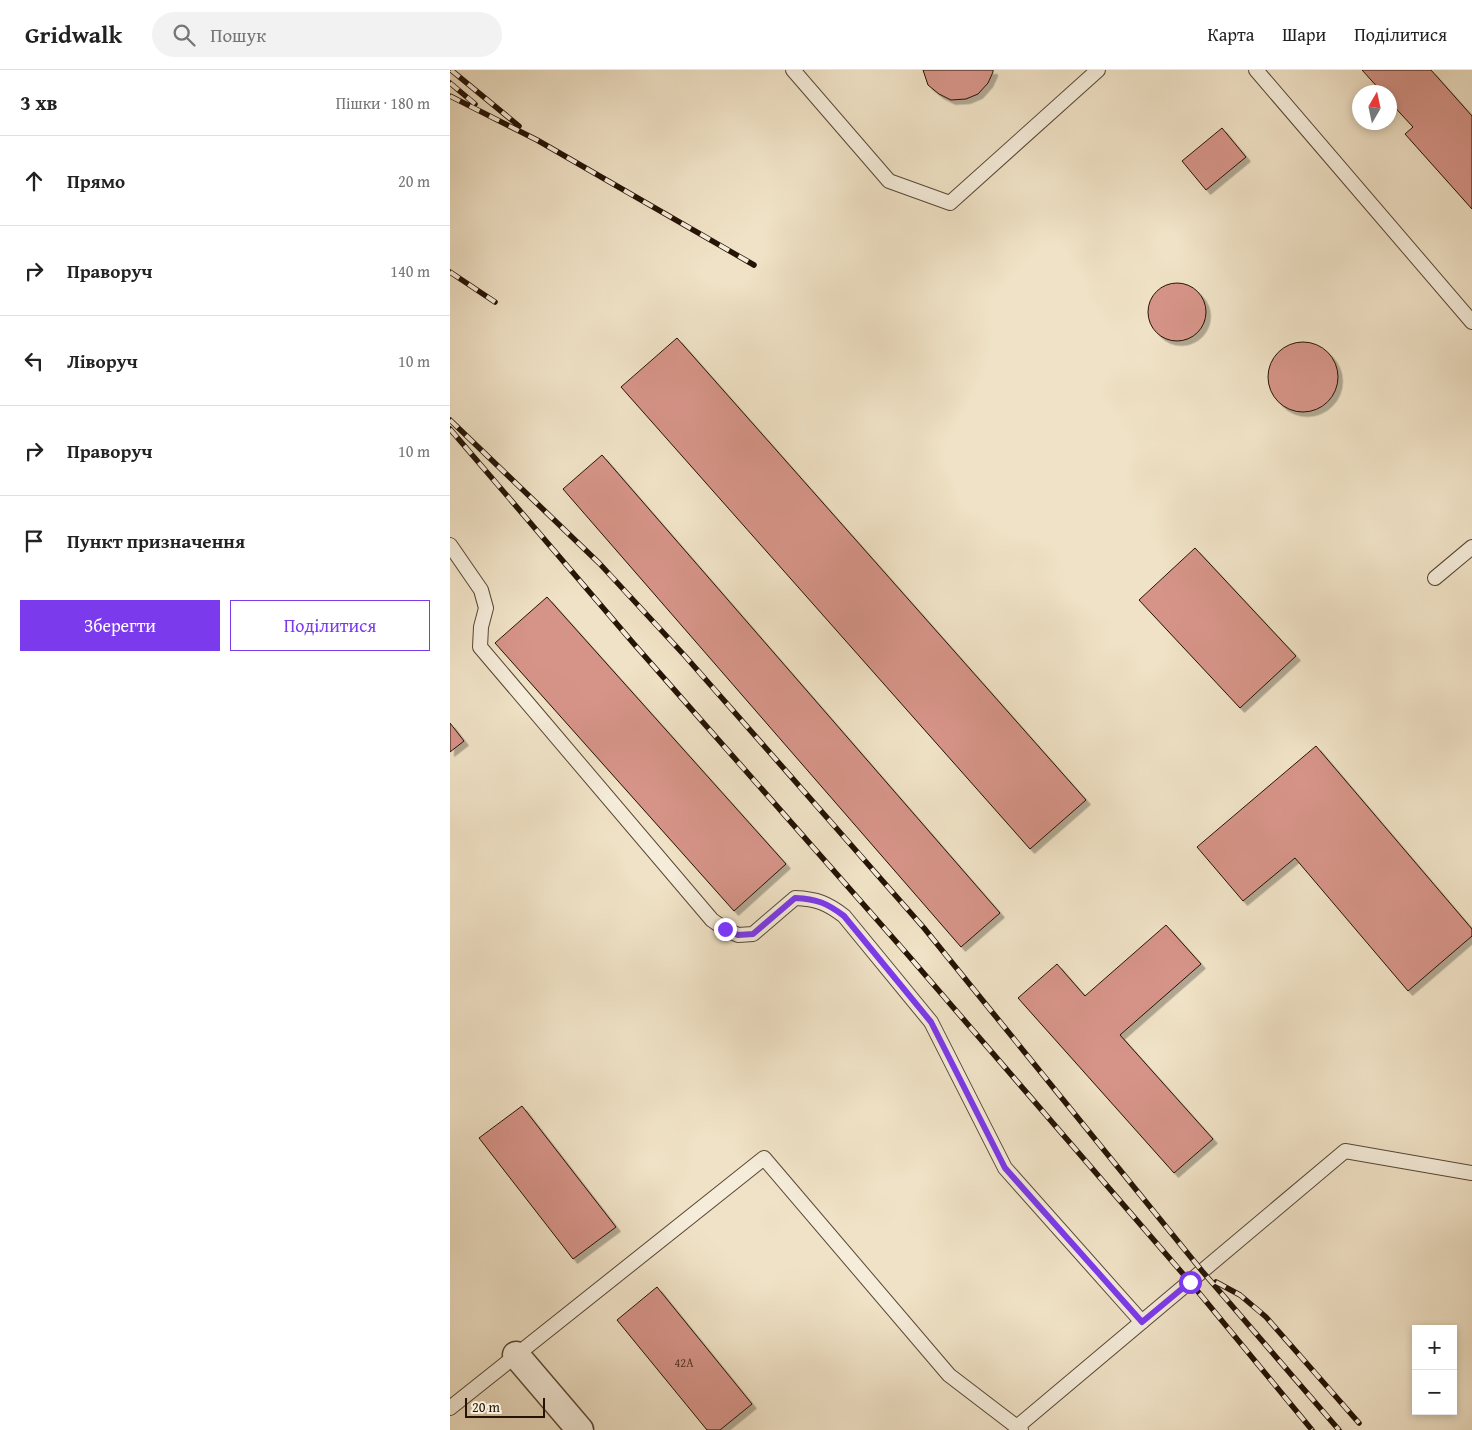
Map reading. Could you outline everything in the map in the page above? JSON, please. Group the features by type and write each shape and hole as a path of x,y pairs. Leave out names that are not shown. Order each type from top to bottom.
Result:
{"street":[{"path":"516,1356 580,1430"}],"lane":[{"path":"793,70 890,180 950,203 1098,70"},
{"path":"1256,70 1472,322"},
{"path":"450,545 481,590 486,608 481,627 480,647 712,920 738,935 753,934 795,898 812,898 828,904 844,916 931,1022 1005,1168 1142,1322"},
{"path":"1435,578 1472,547"},
{"path":"450,1408 764,1158 949,1375 1019,1428 1345,1151 1472,1173"}],"building":[{"path":"923,70 993,70 993,72 988,83 978,94 966,99 951,100 939,94 928,85"},
{"path":"1362,70 1431,70 1472,116 1472,209 1405,134 1413,127 1397,110 1397,85 1376,85"},
{"path":"1222,128 1246,157 1206,190 1182,161"},
{"path":"1177,283 1188,285 1201,296 1206,312 1204,323 1193,336 1177,341 1166,339 1153,328 1148,312 1150,301 1161,288"},
{"path":"677,338 1086,800 1030,849 621,387"},
{"path":"1303,342 1316,345 1328,352 1335,364 1338,377 1335,390 1328,402 1316,409 1303,412 1290,409 1278,402 1271,390 1268,377 1271,364 1278,352 1290,345"},
{"path":"602,455 1000,913 961,947 563,489"},
{"path":"1195,548 1296,656 1240,708 1139,600"},
{"path":"547,597 786,864 734,911 495,643"},
{"path":"450,723 464,741 450,752"},
{"path":"1316,746 1472,929 1472,936 1408,991 1295,858 1243,901 1197,847"},
{"path":"1166,925 1201,964 1120,1035 1213,1139 1174,1173 1018,998 1057,964 1085,996"},
{"path":"522,1106 616,1227 573,1259 479,1138"},
{"path":"657,1287 752,1404 720,1430 707,1430 617,1320"}],"railway":[{"path":"451,70 519,126"},
{"path":"450,83 475,104"},
{"path":"450,96 537,140 754,265"},
{"path":"450,272 495,302"},
{"path":"450,420 599,563 685,656 924,928 1202,1271 1339,1430"},
{"path":"450,429 634,644 908,955 1190,1282 1312,1430"},
{"path":"1216,1282 1240,1295 1266,1317 1359,1423"}],"route":[{"path":"725,929 738,935 753,934 795,898 812,898 828,904 844,916 931,1022 1005,1168 1142,1322 1190,1282"}]}
